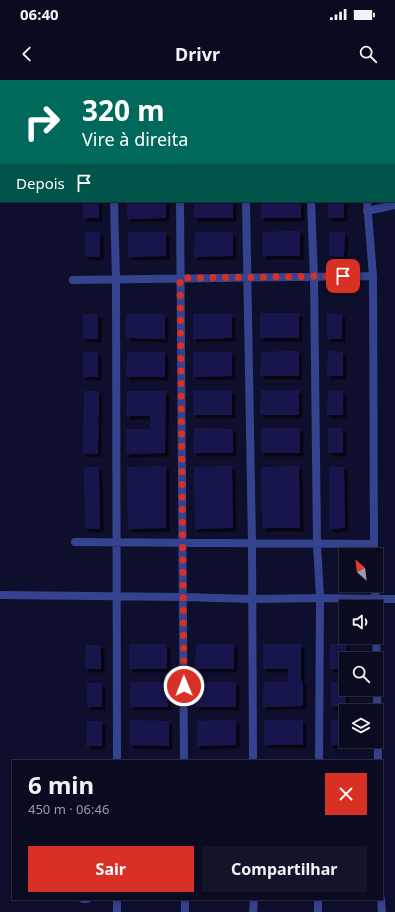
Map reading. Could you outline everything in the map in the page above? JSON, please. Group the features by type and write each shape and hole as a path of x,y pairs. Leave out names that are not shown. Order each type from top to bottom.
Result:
{"street":[{"path":"114,202 116,279 117,760"},
{"path":"180,202 184,760"},
{"path":"246,202 252,544 253,760"},
{"path":"311,202 314,277 320,598 319,760"},
{"path":"366,202 373,276 373,548"},
{"path":"366,211 395,205"},
{"path":"73,280 373,276"},
{"path":"75,542 373,544"},
{"path":"0,595 252,599 320,598 342,600"},
{"path":"383,602 395,599"},
{"path":"376,644 378,760"},
{"path":"117,900 117,912"},
{"path":"185,900 185,912"},
{"path":"252,912 254,900"},
{"path":"318,900 318,912"},
{"path":"381,900 382,912"}],"building":[{"path":"83,202 99,202 99,218 83,218"},
{"path":"127,202 166,202 166,218 127,219"},
{"path":"194,202 233,202 233,218 194,218"},
{"path":"261,202 301,202 301,218 261,218"},
{"path":"328,202 344,202 344,218 328,218"},
{"path":"300,231 300,256 262,256 262,232"},
{"path":"85,232 100,232 100,257 85,257"},
{"path":"128,232 166,232 166,256 128,257"},
{"path":"195,232 233,232 233,256 194,257"},
{"path":"329,232 345,232 344,257 329,256"},
{"path":"260,313 299,313 299,338 260,338"},
{"path":"83,314 98,314 98,339 83,339"},
{"path":"126,314 165,314 165,339 126,338"},
{"path":"193,314 232,314 232,338 193,339"},
{"path":"327,314 342,314 342,339 327,339"},
{"path":"299,351 299,376 260,376 261,352"},
{"path":"328,351 343,352 343,376 327,376"},
{"path":"83,352 98,352 98,377 83,377"},
{"path":"127,352 165,352 165,377 126,377"},
{"path":"193,352 232,352 232,376 193,377"},
{"path":"193,390 232,390 232,415 193,415"},
{"path":"261,390 299,390 299,415 260,415"},
{"path":"328,390 343,391 343,415 327,415"},
{"path":"84,391 99,391 98,454 83,453"},
{"path":"127,391 166,391 165,453 126,454 126,429 150,429 150,416 126,416"},
{"path":"194,428 233,429 233,453 193,453"},
{"path":"261,428 300,428 300,453 261,453"},
{"path":"328,428 343,428 343,453 328,453"},
{"path":"166,466 166,528 128,529 127,467"},
{"path":"232,466 233,528 195,529 194,467"},
{"path":"299,466 300,528 262,528 261,467"},
{"path":"84,467 99,467 100,529 85,529"},
{"path":"329,467 344,467 345,528 329,529"},
{"path":"129,644 167,644 167,669 129,669"},
{"path":"196,644 234,644 234,669 195,669"},
{"path":"263,644 301,644 303,706 263,707 264,682 288,682 288,669 263,669"},
{"path":"330,644 346,644 346,652 339,652 339,669 330,669"},
{"path":"86,645 101,645 101,669 85,669"},
{"path":"130,682 169,682 168,707 130,707"},
{"path":"196,682 236,682 236,707 196,707"},
{"path":"331,682 339,682 339,696 346,696 346,704 339,704 339,707 331,707"},
{"path":"87,683 102,683 102,707 87,707"},
{"path":"130,720 169,721 169,746 130,745"},
{"path":"236,720 236,745 197,746 197,721"},
{"path":"264,720 303,720 303,745 264,745"},
{"path":"331,720 339,720 339,745 331,745"},
{"path":"87,721 102,721 102,746 86,746"}],"route":[{"path":"184,686 180,278 343,276"}]}
